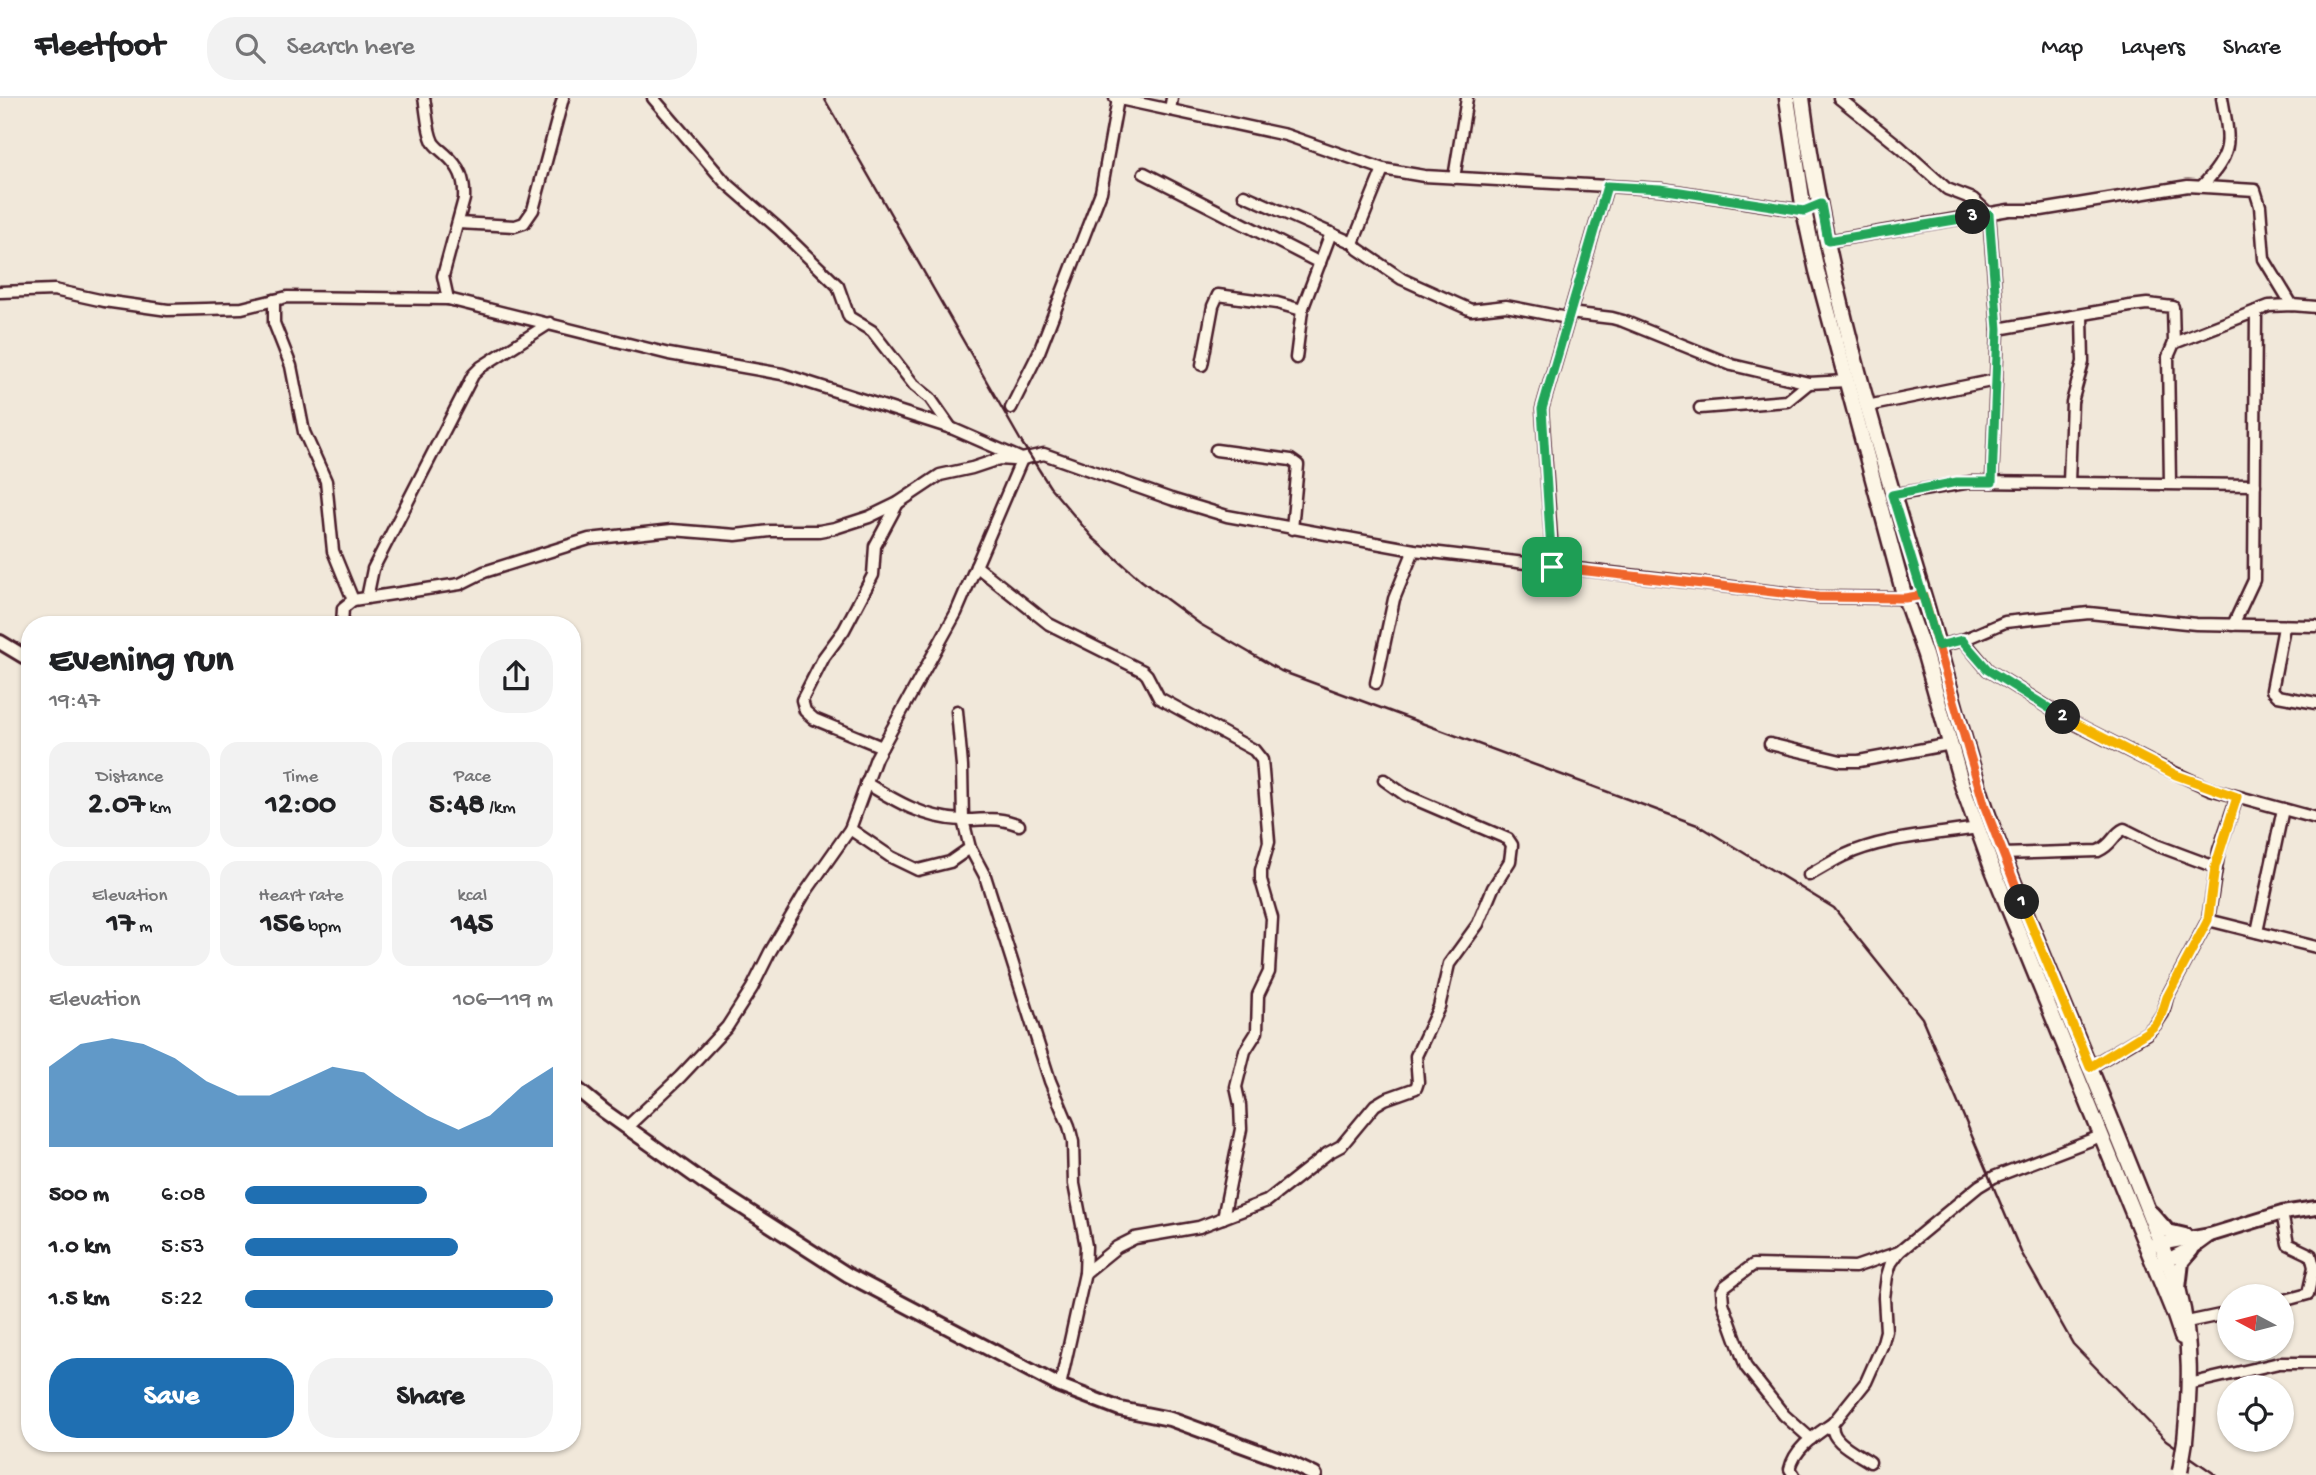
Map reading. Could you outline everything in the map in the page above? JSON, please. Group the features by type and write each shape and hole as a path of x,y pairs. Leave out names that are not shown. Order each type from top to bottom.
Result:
{"main road":[{"path":"1787,98 1804,211 1846,380 1905,598 1977,828 2101,1136 2162,1263 2179,1292 2187,1322 2189,1384 2180,1473"},
{"path":"1802,98 1808,144 1839,297 1892,495 1969,758 2002,853 2145,1202 2154,1245"},
{"path":"2162,1263 2188,1364"}],"street":[{"path":"424,98 432,139 461,173 464,199 442,282 448,299"},
{"path":"458,223 515,226 528,218 533,210 563,98"},
{"path":"653,98 724,181 838,286 849,317 872,331 914,385 930,398 951,428"},
{"path":"1011,408 1039,352 1101,192 1117,98 1286,135 1383,169 1424,176 1661,189 1804,211 1821,204"},
{"path":"1170,110 1172,98"},
{"path":"1454,178 1468,98"},
{"path":"1839,98 1947,189 1973,199 1989,214 1998,329 1992,482"},
{"path":"2202,186 2225,159 2228,141 2222,98"},
{"path":"1353,243 1383,169"},
{"path":"1144,173 1320,263"},
{"path":"1552,567 1542,409 1607,186"},
{"path":"1828,241 2009,210 2041,210 2188,186 2255,190 2260,206 2264,259 2292,305"},
{"path":"1244,195 1353,243 1402,279 1471,310 1506,306 1568,316 1612,318 1720,361 1809,383 1846,380"},
{"path":"1296,358 1302,310 1331,233"},
{"path":"0,292 54,290 104,301 168,310 242,308 287,297 448,299 669,354 782,374 951,428 1022,460"},
{"path":"1202,365 1213,306 1218,295 1278,303 1302,310"},
{"path":"274,300 274,323 291,366 304,432 326,481 333,551 353,600"},
{"path":"1998,329 2147,304 2173,307 2174,343 2168,357 2170,483"},
{"path":"2174,343 2269,306 2316,307"},
{"path":"2233,625 2254,580 2256,311"},
{"path":"2069,482 2072,402 2083,362 2082,316"},
{"path":"367,598 373,569 473,375 481,367 550,323"},
{"path":"1867,406 1996,380"},
{"path":"1700,408 1787,401 1809,383"},
{"path":"1216,450 1291,460 1298,465 1292,529"},
{"path":"343,616 344,608 353,600 460,584 484,572 589,538 672,530 726,536 770,531 819,531 869,517 898,503 940,475 999,459 1022,460 1044,454 1227,516 1414,550 1818,597 1905,598 1923,595"},
{"path":"627,1127 680,1077 727,1027 805,893 850,829 882,747 956,613 1022,460"},
{"path":"1892,495 1957,482 2255,485"},
{"path":"882,747 814,719 805,711 802,700 824,657 844,630 873,575 875,546 898,503"},
{"path":"1376,683 1394,599 1414,550"},
{"path":"976,566 1049,624 1143,671 1159,698 1254,750 1262,760 1269,842 1261,880 1272,918 1269,972 1258,995 1257,1032 1246,1048 1236,1087 1241,1129 1223,1218"},
{"path":"1938,646 1962,640 2005,622 2089,613 2196,624 2316,626"},
{"path":"2284,627 2272,690 2278,696 2316,704"},
{"path":"1962,640 1988,670 2070,722 2176,775 2237,797 2316,818"},
{"path":"0,642 21,655"},
{"path":"957,712 963,820 970,848 985,876 1050,1081 1073,1142 1074,1184 1086,1246 1085,1273 1060,1386"},
{"path":"1770,744 1841,761 1859,761 1951,744"},
{"path":"1085,1273 1117,1247 1135,1238 1199,1227 1267,1201 1328,1153 1341,1146 1375,1105 1416,1088 1416,1056 1439,1007 1449,964 1478,924 1493,888 1510,862 1512,845 1508,839 1405,795 1384,780"},
{"path":"866,783 912,810 963,820 993,818 1019,825"},
{"path":"2090,1067 2147,1032 2162,1013 2167,997 2208,920 2215,867 2237,797"},
{"path":"2257,932 2283,809"},
{"path":"1809,875 1844,855 1893,841 1977,828"},
{"path":"850,829 891,857 918,870 950,862 970,848"},
{"path":"2002,853 2098,851 2112,844 2119,831 2124,829 2156,845 2215,867"},
{"path":"2208,920 2316,947"},
{"path":"581,1092 705,1183 848,1275 1060,1386 1120,1409 1170,1419 1290,1463 1315,1475"},
{"path":"1794,1475 1790,1469 1791,1462 1811,1438 1833,1423 1866,1382 1886,1331 1886,1276 1899,1252 1979,1186 1994,1177 2101,1136"},
{"path":"2145,1202 2168,1231 2194,1241"},
{"path":"2162,1263 2194,1241 2210,1235 2282,1213 2316,1208"},
{"path":"2282,1213 2288,1244 2311,1255 2314,1267 2308,1294 2294,1298"},
{"path":"2154,1245 2194,1241"},
{"path":"2179,1292 2182,1262 2194,1241"},
{"path":"1811,1438 1784,1415 1746,1367 1723,1303 1722,1291 1753,1265 1855,1267 1899,1252"},
{"path":"2187,1322 2217,1315"},
{"path":"2189,1384 2279,1363 2316,1363"},
{"path":"1833,1423 1832,1434 1835,1438 1870,1462"}],"railway":[{"path":"824,98 1022,443 1050,487 1093,538 1142,581 1200,624 1281,671 1700,826 1834,908 1922,1018 2021,1252 2073,1344 2166,1440 2216,1475"}],"route":[{"path":"1552,567 1541,428 1542,409 1607,186 1661,189 1804,211 1821,204 1828,241 1989,214 1998,329 1992,482 1957,482 1892,495 1923,595 1938,646 1962,640 1988,670 2070,722 2176,775 2237,797 2219,850 2208,920 2155,1025 2090,1067 1985,807 1923,595 1905,598 1818,597 1552,567"}]}
